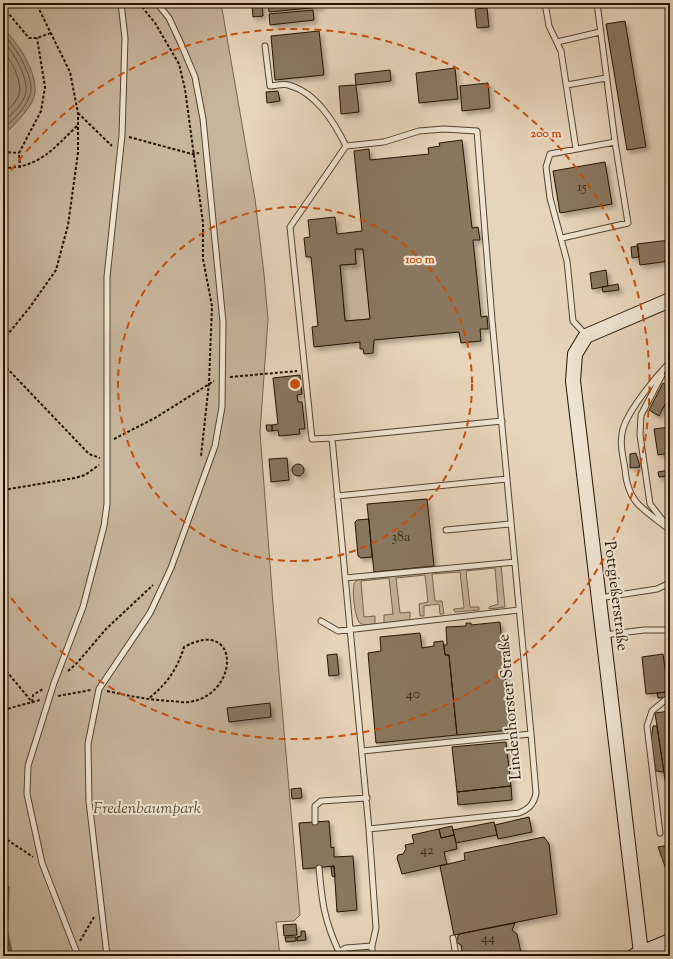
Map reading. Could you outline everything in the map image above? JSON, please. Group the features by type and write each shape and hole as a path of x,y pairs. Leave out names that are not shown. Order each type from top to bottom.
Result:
{"street":[{"path":"586,336 670,300"},
{"name":"Pottgießerstraße","path":"586,336 575,354 573,381 638,954"},
{"path":"638,954 670,941"}],"lane":[{"path":"78,956 42,863 27,794 28,766 54,683 83,607 104,526 108,485 106,461 107,277 122,135 125,38 121,3"},
{"path":"107,956 89,801 88,744 99,688 150,613 171,568 215,446 222,407 223,322 208,151 194,77 169,18 158,3"},
{"path":"545,3 549,26 561,51 576,149"},
{"path":"562,238 628,224 606,78 597,3"},
{"path":"557,42 600,32"},
{"path":"264,46 270,86 286,84 300,89 321,107 335,124 346,146 290,227 312,439 502,421"},
{"path":"567,85 606,78"},
{"name":"Lindenhorster Straße","path":"346,146 384,142 419,131 444,129 477,131 492,320 532,734 536,793 534,801 527,810 519,813 369,829"},
{"path":"586,336 573,321 567,261 550,198 546,167 550,154 615,142"},
{"path":"670,362 644,393 630,416 623,429 621,443 626,482 630,491 638,504 670,529"},
{"path":"665,368 641,415 640,435 650,504 670,529"},
{"path":"332,438 367,798 376,928 372,946 372,956"},
{"path":"337,496 507,479"},
{"path":"446,530 511,524"},
{"path":"345,578 515,562"},
{"path":"657,589 670,582"},
{"path":"598,598 670,588"},
{"path":"321,621 338,631 519,610"},
{"path":"603,635 644,630 670,630"},
{"path":"660,833 647,726 652,711 670,696"},
{"path":"362,751 532,734"},
{"path":"315,822 315,806 321,801 367,798"},
{"path":"319,868 322,907 338,954 346,948 372,946"},
{"path":"452,938 456,956"}],"path":[{"path":"3,340 30,307 56,270 68,224 78,153 78,113 70,72 36,3"},
{"path":"138,3 155,23 179,64 185,89 192,154 203,223 203,259 212,306 209,383 200,461"},
{"path":"3,7 29,38 37,38 52,33"},
{"path":"20,168 19,153 41,111 45,87 37,38"},
{"path":"78,113 121,154"},
{"path":"3,168 20,168 45,157 78,125"},
{"path":"122,135 192,154 208,151"},
{"path":"3,152 19,153"},
{"path":"3,364 89,454 106,461"},
{"path":"106,443 155,418 209,383 223,378 304,370"},
{"path":"3,490 75,478 85,475 106,461"},
{"path":"32,702 33,695 54,683 77,663 106,629 155,582"},
{"path":"3,710 50,697 99,688 138,699 148,700 189,702 209,695 221,683 227,666 227,655 224,646 215,641 204,641 192,643 184,647 180,661 171,678 148,700"},
{"path":"3,667 32,702"},
{"path":"3,837 42,863"},
{"path":"76,949 101,904"}],"green space":[{"name":"Fredenbaumpark","path":"3,3 221,3 255,199 268,319 260,432 273,604 300,915 294,921 276,922 280,956 3,956"},
{"path":"355,249 363,249 370,319 345,321 340,265 356,264"},
{"path":"501,565 505,607 489,609 489,607 498,604 495,568 466,571 470,607 479,607 479,610 455,612 454,610 464,608 460,572 432,574 435,601 442,601 444,614 440,614 439,604 424,606 424,616 420,616 419,604 428,602 425,575 396,578 400,613 410,612 410,620 384,623 384,615 393,614 389,578 361,581 364,617 375,616 375,624 368,625 358,621 355,610 353,590 355,582 360,579"}],"water":[{"path":"3,28 15,41 30,67 35,85 35,93 25,112 8,131 3,134"}],"building":[{"path":"252,3 262,3 263,16 253,17"},
{"path":"268,3 321,3 321,7 269,12"},
{"path":"487,8 489,27 477,28 475,9"},
{"path":"313,10 314,20 270,25 269,14"},
{"path":"625,21 646,147 627,150 606,24"},
{"path":"319,31 324,75 275,80 271,36"},
{"path":"455,68 458,99 419,103 416,73"},
{"path":"390,70 391,81 356,85 355,74"},
{"path":"488,83 490,108 462,111 460,86"},
{"path":"356,85 359,112 341,114 339,86"},
{"path":"278,91 280,101 267,103 266,92"},
{"path":"462,140 472,228 478,227 480,240 473,240 481,317 487,316 488,329 480,329 481,341 461,343 459,332 374,340 373,353 364,354 363,349 360,349 360,342 314,347 312,327 318,326 311,257 306,257 304,238 310,237 308,220 335,217 337,234 362,231 354,151 369,149 370,160 429,154 428,148 440,146 439,143","holes":["355,249 363,249 370,319 345,321 340,265 356,264"]},
{"path":"605,162 612,204 560,213 553,171"},
{"path":"670,240 670,261 640,265 637,244"},
{"path":"638,246 639,257 632,258 631,247"},
{"path":"606,270 608,286 592,289 590,273"},
{"path":"618,284 619,290 603,292 602,287"},
{"path":"300,375 302,394 297,395 298,402 302,402 305,429 299,429 300,434 279,436 278,430 272,431 272,425 278,424 273,378"},
{"path":"663,383 670,387 670,395 659,416 649,410"},
{"path":"266,425 272,425 272,431 267,431"},
{"path":"670,427 670,453 658,455 654,429"},
{"path":"636,453 640,467 630,468 630,454"},
{"path":"287,458 289,480 271,482 269,459"},
{"path":"296,464 300,464 304,470 300,476 296,476 292,472 292,468"},
{"path":"670,470 670,476 659,477 658,472"},
{"path":"427,499 434,566 374,572 367,504"},
{"path":"369,519 372,557 361,558 358,556 355,522 357,520"},
{"path":"500,622 510,730 457,735 449,655 445,655 444,645 447,645 446,627 466,626 466,623 471,623 471,625"},
{"path":"420,633 422,648 434,646 434,642 443,641 445,655 449,655 457,735 376,743 368,653 381,651 380,637"},
{"path":"337,654 339,675 329,676 327,655"},
{"path":"663,654 668,692 646,694 642,657"},
{"path":"667,692 668,697 658,698 657,693"},
{"path":"270,703 271,717 229,722 227,708"},
{"path":"670,711 670,813 655,713"},
{"path":"653,726 657,726 664,772 656,771 651,741"},
{"path":"506,742 511,786 457,792 452,747"},
{"path":"511,786 512,800 458,805 457,792"},
{"path":"301,788 302,798 292,799 291,789"},
{"path":"529,817 532,832 498,839 495,825"},
{"path":"329,821 331,848 334,847 334,857 353,856 357,910 337,912 334,866 303,869 299,823"},
{"path":"494,822 497,835 456,843 453,830"},
{"path":"452,826 454,835 441,838 439,829"},
{"path":"439,829 441,838 454,835 456,843 457,849 444,852 447,864 402,874 397,858 398,855 403,854 406,849 405,845 414,843 412,835"},
{"path":"544,837 549,844 557,914 454,935 440,866 465,860 464,853"},
{"path":"670,845 670,872 667,872 658,847"},
{"path":"334,866 335,877 332,876 331,867"},
{"path":"515,923 512,930 517,934 521,953 519,956 463,956 461,945 456,942 459,934"},
{"path":"296,924 297,935 284,936 283,925"},
{"path":"301,931 305,931 306,940 297,941 297,937 301,936"},
{"path":"285,937 296,937 296,941 286,942"}],"waterway":[{"path":"3,881 8,888 6,931 12,956"}]}
